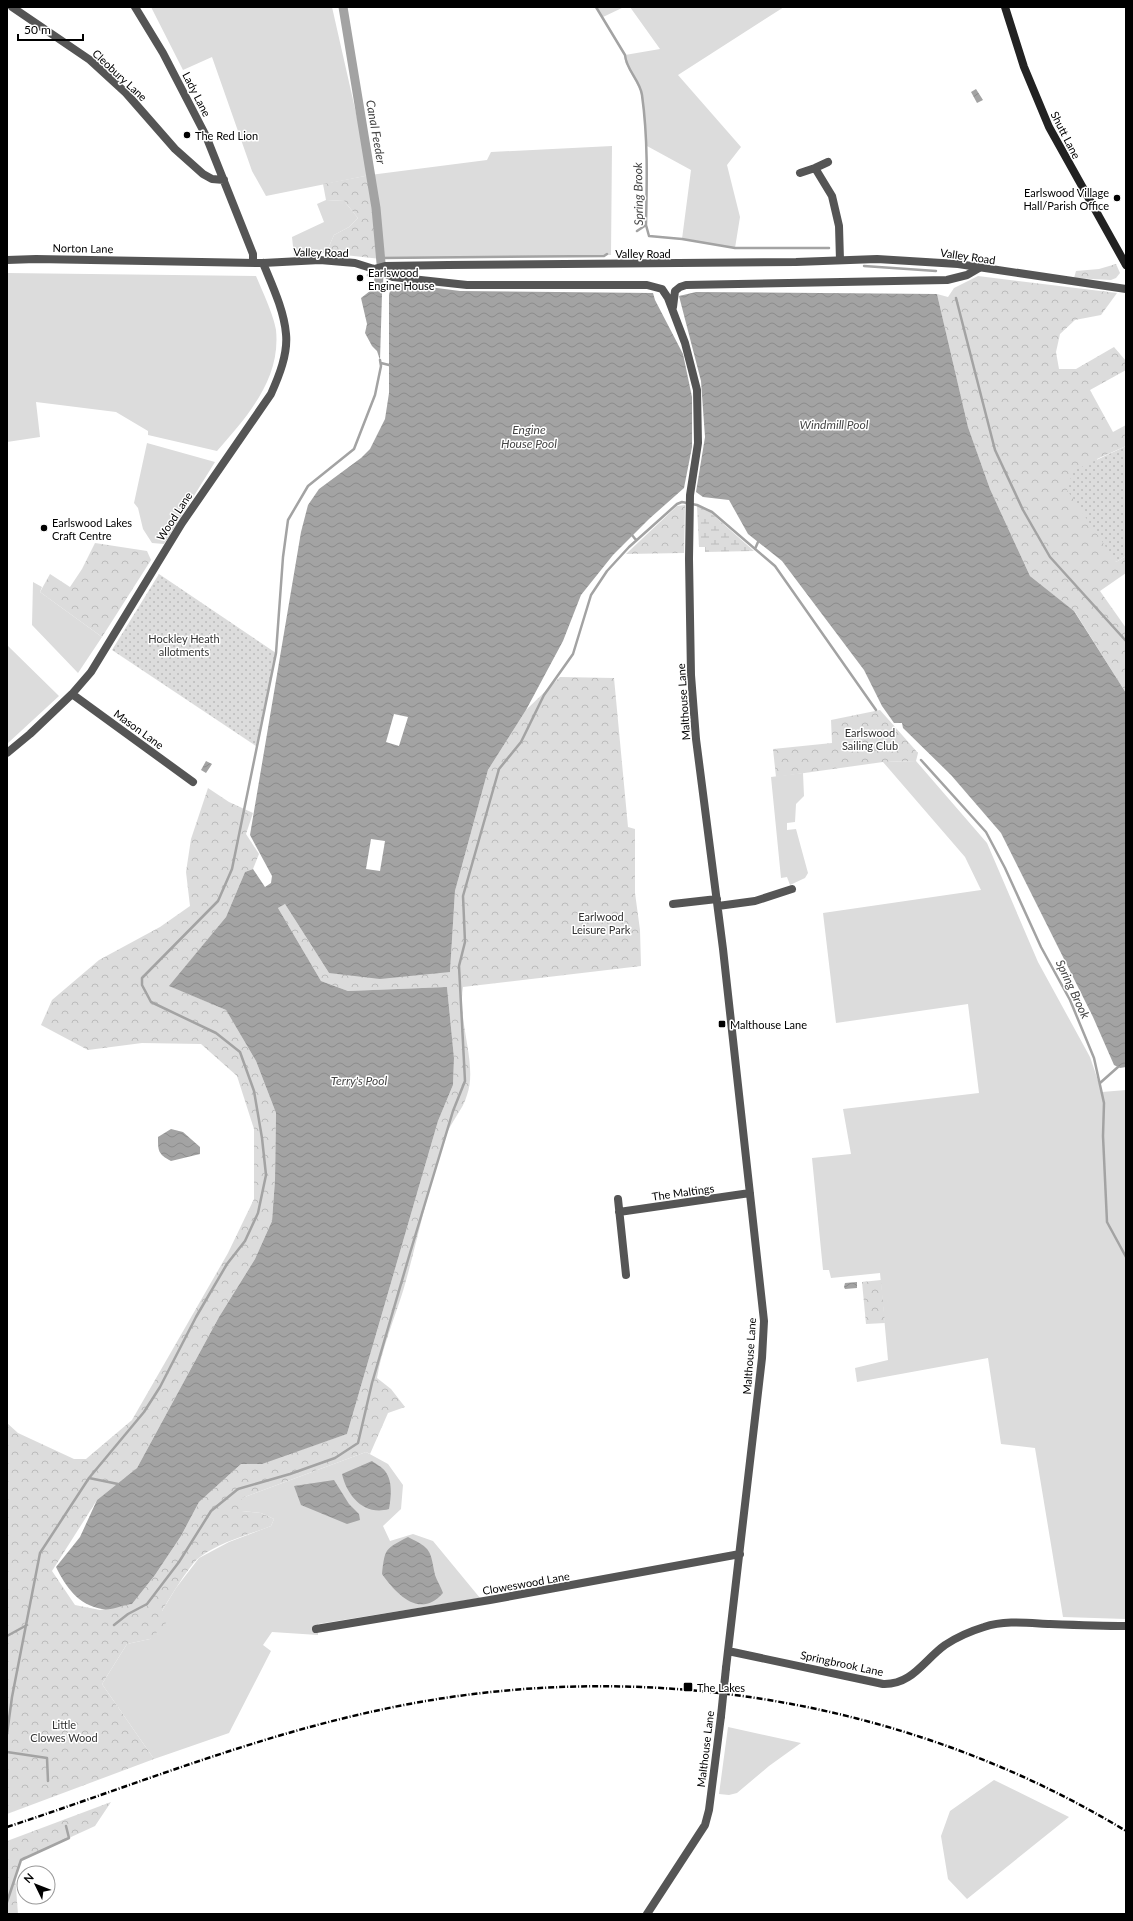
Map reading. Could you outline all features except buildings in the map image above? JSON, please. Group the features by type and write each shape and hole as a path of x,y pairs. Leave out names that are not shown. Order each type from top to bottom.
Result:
{"main road":[{"name":"Shutt Lane","path":"1005,7 1024,67 1049,127 1126,264"}],"street":[{"name":"Cleobury Lane","path":"12,7 90,60 126,93 175,149 203,174 212,179 224,180"},
{"name":"Lady Lane","path":"135,7 163,53 199,123 224,180 253,254 253,263"},
{"path":"800,173 828,162"},
{"path":"816,168 832,196 839,226 840,260"},
{"name":"Norton Lane","path":"7,260 160,260"},
{"name":"Valley Road","path":"160,260 253,263 320,260 355,263 374,269 385,266 448,265 796,262 840,260 921,261 958,264 1126,289"},
{"name":"Wood Lane","path":"7,753 30,734 72,694 90,672 182,523 253,421 277,380 284,357 286,334 278,303 263,263"},
{"path":"673,307 675,291 677,288 686,285 946,280 967,275 979,268"},
{"name":"Malthouse Lane","path":"374,269 393,277 467,285 647,285 662,289 673,307 688,350 697,390 698,442 690,495 691,675 696,739 718,903 764,1325 740,1554 709,1810 705,1825 647,1914"},
{"name":"Mason Lane","path":"72,694 193,782"},
{"path":"673,904 755,901 792,889"},
{"name":"The Maltings","path":"620,1212 750,1193"},
{"path":"618,1199 626,1275"},
{"name":"Cloweswood Lane","path":"316,1629 490,1600 740,1554"},
{"name":"Springbrook Lane","path":"728,1652 893,1684 904,1680 915,1673 945,1645 964,1634 985,1626 1009,1622 1126,1626"}],"green space":[{"path":"151,7 332,7 370,175 266,196 252,171 212,57 183,70"},
{"path":"596,7 624,7 603,17"},
{"path":"630,7 784,7 678,75 741,147 727,165 740,217 735,248 682,239 691,170 647,146 641,92 625,62 625,55 660,49"},
{"path":"612,146 611,255 381,259 376,208 370,175 487,160 491,152"},
{"path":"370,175 376,208 381,259 326,253 334,235 349,227 358,218 344,201 326,200 323,184"},
{"path":"326,200 344,201 358,218 349,227 334,235 326,253 294,256 292,237 324,222 317,204"},
{"path":"1116,264 1120,273 1116,278 1111,280 1074,278 1076,271 1099,269"},
{"path":"7,273 256,276 270,310 276,330 276,348 273,365 267,381 260,396 240,425 217,451 148,435 148,431 116,412 36,402 40,437 7,442"},
{"path":"978,276 1117,293 1101,315 1075,320 1060,334 1056,352 1059,369 1076,369 1114,347 1126,361 1126,370 1090,390 1113,432 1126,425 1126,446 1097,459 1116,562 1126,556 1126,573 1100,591 1126,628 1126,693 1075,612 1030,576 990,489 968,427 937,294 948,297 954,288"},
{"path":"147,443 215,462 164,544 152,543 143,529 138,508 134,503"},
{"path":"1126,446 1126,556 1116,562 1067,490 1073,471"},
{"path":"685,505 684,553 626,554 677,506"},
{"path":"697,506 711,513 754,551 705,552 705,547 699,547"},
{"path":"95,543 147,551 151,560 102,637 40,592 50,574 70,587 82,569"},
{"name":"Hockley Heath allotments","path":"159,574 276,653 256,746 112,650"},
{"path":"33,582 42,587 40,592 102,637 78,673 32,625"},
{"path":"7,645 59,696 8,743 7,741"},
{"path":"560,677 614,678 628,827 635,829 635,893 640,930 641,966 463,987 463,1014 469,1057 470,1083 463,1106 448,1131 440,1155 428,1194 403,1291 385,1345 377,1378 391,1389 405,1407 388,1413 370,1454 366,1452 242,1498 242,1511 261,1513 274,1519 271,1526 225,1543 200,1557 185,1574 162,1611 168,1621 150,1639 127,1644 102,1684 154,1759 7,1814 7,1423 18,1433 74,1459 86,1459 132,1420 228,1253 254,1199 254,1129 237,1076 201,1044 142,1043 88,1050 41,1025 52,1000 99,960 160,927 190,906 186,872 191,839 208,788 229,802 253,813 246,834 259,854 253,869 245,872 226,917 170,986 226,1010 256,1061 276,1113 275,1180 272,1221 255,1259 219,1317 137,1468 97,1500 52,1571 75,1605 100,1610 132,1604 155,1575 181,1536 199,1502 241,1464 262,1463 347,1434 438,1121 453,1085 454,1058 447,987 348,991 321,981 278,908 285,904 329,973 450,972 455,891 488,770 526,710"},
{"name":"Earlswood Sailing Club","path":"880,710 918,753 916,761 883,762 776,777 773,749 832,743 831,720"},
{"path":"916,761 987,843 1038,962 1090,1057 1102,1092 1126,1090 1126,1619 1063,1617 1035,1448 1001,1444 988,1358 857,1382 855,1368 888,1360 880,1273 831,1278 829,1270 823,1270 812,1158 851,1154 843,1109 979,1093 968,1004 836,1023 823,913 981,890 965,857 883,762"},
{"path":"803,773 804,796 796,804 795,822 787,823 787,830 796,829 808,873 805,878 790,885 787,877 781,878 771,777"},
{"path":"881,1280 885,1323 866,1324 862,1282"},
{"path":"366,1452 388,1464 403,1485 401,1509 383,1526 390,1541 413,1534 433,1541 480,1598 318,1624 318,1635 272,1632 263,1645 271,1651 229,1733 154,1759 102,1684 127,1644 150,1639 162,1611 176,1588 199,1558 229,1542 271,1526 274,1519 261,1513 242,1511 242,1498"},
{"path":"728,1727 801,1743 769,1766 737,1793 729,1795 719,1794"},
{"path":"994,1780 1069,1817 967,1899 948,1879 941,1836 950,1811"},
{"path":"111,1802 95,1826 21,1860 19,1865 16,1865 16,1905 17,1905 18,1914 7,1914 7,1841"}],"water":[{"path":"976,89 983,100 977,103 971,92"},
{"name":"Engine House Pool","path":"398,283 460,291 653,293 655,300 683,354 692,397 692,447 684,488 649,519 613,555 581,595 563,641 526,710 488,770 455,891 450,972 380,979 329,973 285,904 278,908 321,981 348,991 447,987 454,1058 453,1085 438,1121 347,1434 262,1464 241,1464 199,1502 181,1536 155,1575 132,1604 102,1609 86,1604 74,1594 56,1567 80,1537 97,1500 137,1468 219,1317 255,1259 272,1221 275,1180 276,1113 256,1061 226,1010 169,986 226,917 245,872 253,869 265,887 271,883 272,876 250,835 301,532 308,505 319,489 361,458 370,449 385,419 389,393 389,295 391,287","holes":["394,714 408,717 399,746 386,742","371,839 385,841 380,871 366,869"]},
{"path":"370,291 378,291 382,294 380,360 377,351 372,346 365,333 367,324 361,298"},
{"name":"Windmill Pool","path":"696,292 937,294 968,427 990,489 1030,576 1074,611 1126,693 1126,1067 1120,1068 1114,1065 1093,1017 1001,833 951,775 903,728 902,723 894,723 882,706 864,670 782,561 748,534 729,500 703,497 696,492 705,437 701,381 679,296"},
{"path":"206,761 212,764 206,773 201,770"},
{"path":"171,1129 183,1132 200,1147 200,1154 171,1161 163,1156 159,1149 158,1137"},
{"path":"857,1282 857,1288 845,1289 844,1287 845,1283"},
{"path":"372,1461 381,1467 388,1475 391,1494 389,1509 372,1510 364,1507 352,1497 344,1482 342,1474"},
{"path":"334,1480 349,1504 359,1514 360,1520 347,1524 301,1505 294,1486"},
{"path":"408,1537 422,1544 429,1551 435,1575 443,1593 434,1601 426,1604 418,1604 402,1596 382,1574 385,1554 390,1547"}],"waterway":[{"name":"Canal Feeder","path":"343,7 376,208 381,263"},
{"name":"Spring Brook","path":"596,7 625,55 628,65 641,90 646,143 646,225 649,236 682,239 735,248 829,248"},
{"path":"637,231 646,225"},
{"path":"381,258 604,256 607,254"},
{"path":"864,266 936,271"},
{"path":"368,275 379,278"},
{"name":"Canal Feeder","path":"378,291 379,276"},
{"path":"956,298 995,450 1023,510 1050,557 1126,641"},
{"path":"7,1734 12,1697 40,1553 89,1478 144,1412 160,1387 196,1317 227,1264 245,1241 258,1213 266,1175 262,1138 254,1091 240,1052 216,1033 151,1002 142,985 142,978 218,901 232,869 276,653 283,557 288,520 308,486 354,449 375,395 381,366 380,360"},
{"path":"381,363 389,365"},
{"path":"114,1625 128,1614 147,1604 179,1562 211,1511 238,1489 290,1474 335,1458 358,1443 372,1383 410,1253 453,1111 465,1081 459,966 465,942 463,896 499,769 521,742 544,695 573,654 591,595 607,571 629,547 677,504 682,502 697,505 712,512 775,566 876,710"},
{"path":"632,535 636,540"},
{"path":"755,549 758,542"},
{"name":"Spring Brook","path":"921,760 986,832 1005,868 1041,947 1070,1000 1094,1058 1104,1103 1103,1136 1107,1222 1126,1257"},
{"path":"1100,1083 1118,1067"},
{"path":"89,1478 118,1484"},
{"path":"7,1636 27,1625"},
{"path":"7,1752 47,1758 48,1781"},
{"path":"7,1902 21,1860 69,1838 66,1826"}],"railway":[{"path":"7,1827 190,1764 328,1722 375,1711 471,1694 569,1687 666,1688 762,1699 858,1719 950,1747 1040,1785 1126,1831"}],"place":[{"name":"The Red Lion","path":"187,135"},
{"name":"Earlswood Village Hall/Parish Office","path":"1117,198"},
{"name":"Earlswood Engine House","path":"360,278"},
{"name":"Earlswood Lakes Craft Centre","path":"44,528"},
{"name":"Malthouse Lane","path":"722,1024"},
{"name":"The Lakes","path":"688,1687"}],"park label":[{"name":"Earlwood Leisure Park","path":"601,922"},
{"name":"Little Clowes Wood","path":"64,1730"}],"water label":[{"name":"Terry's Pool","path":"359,1080"}]}
